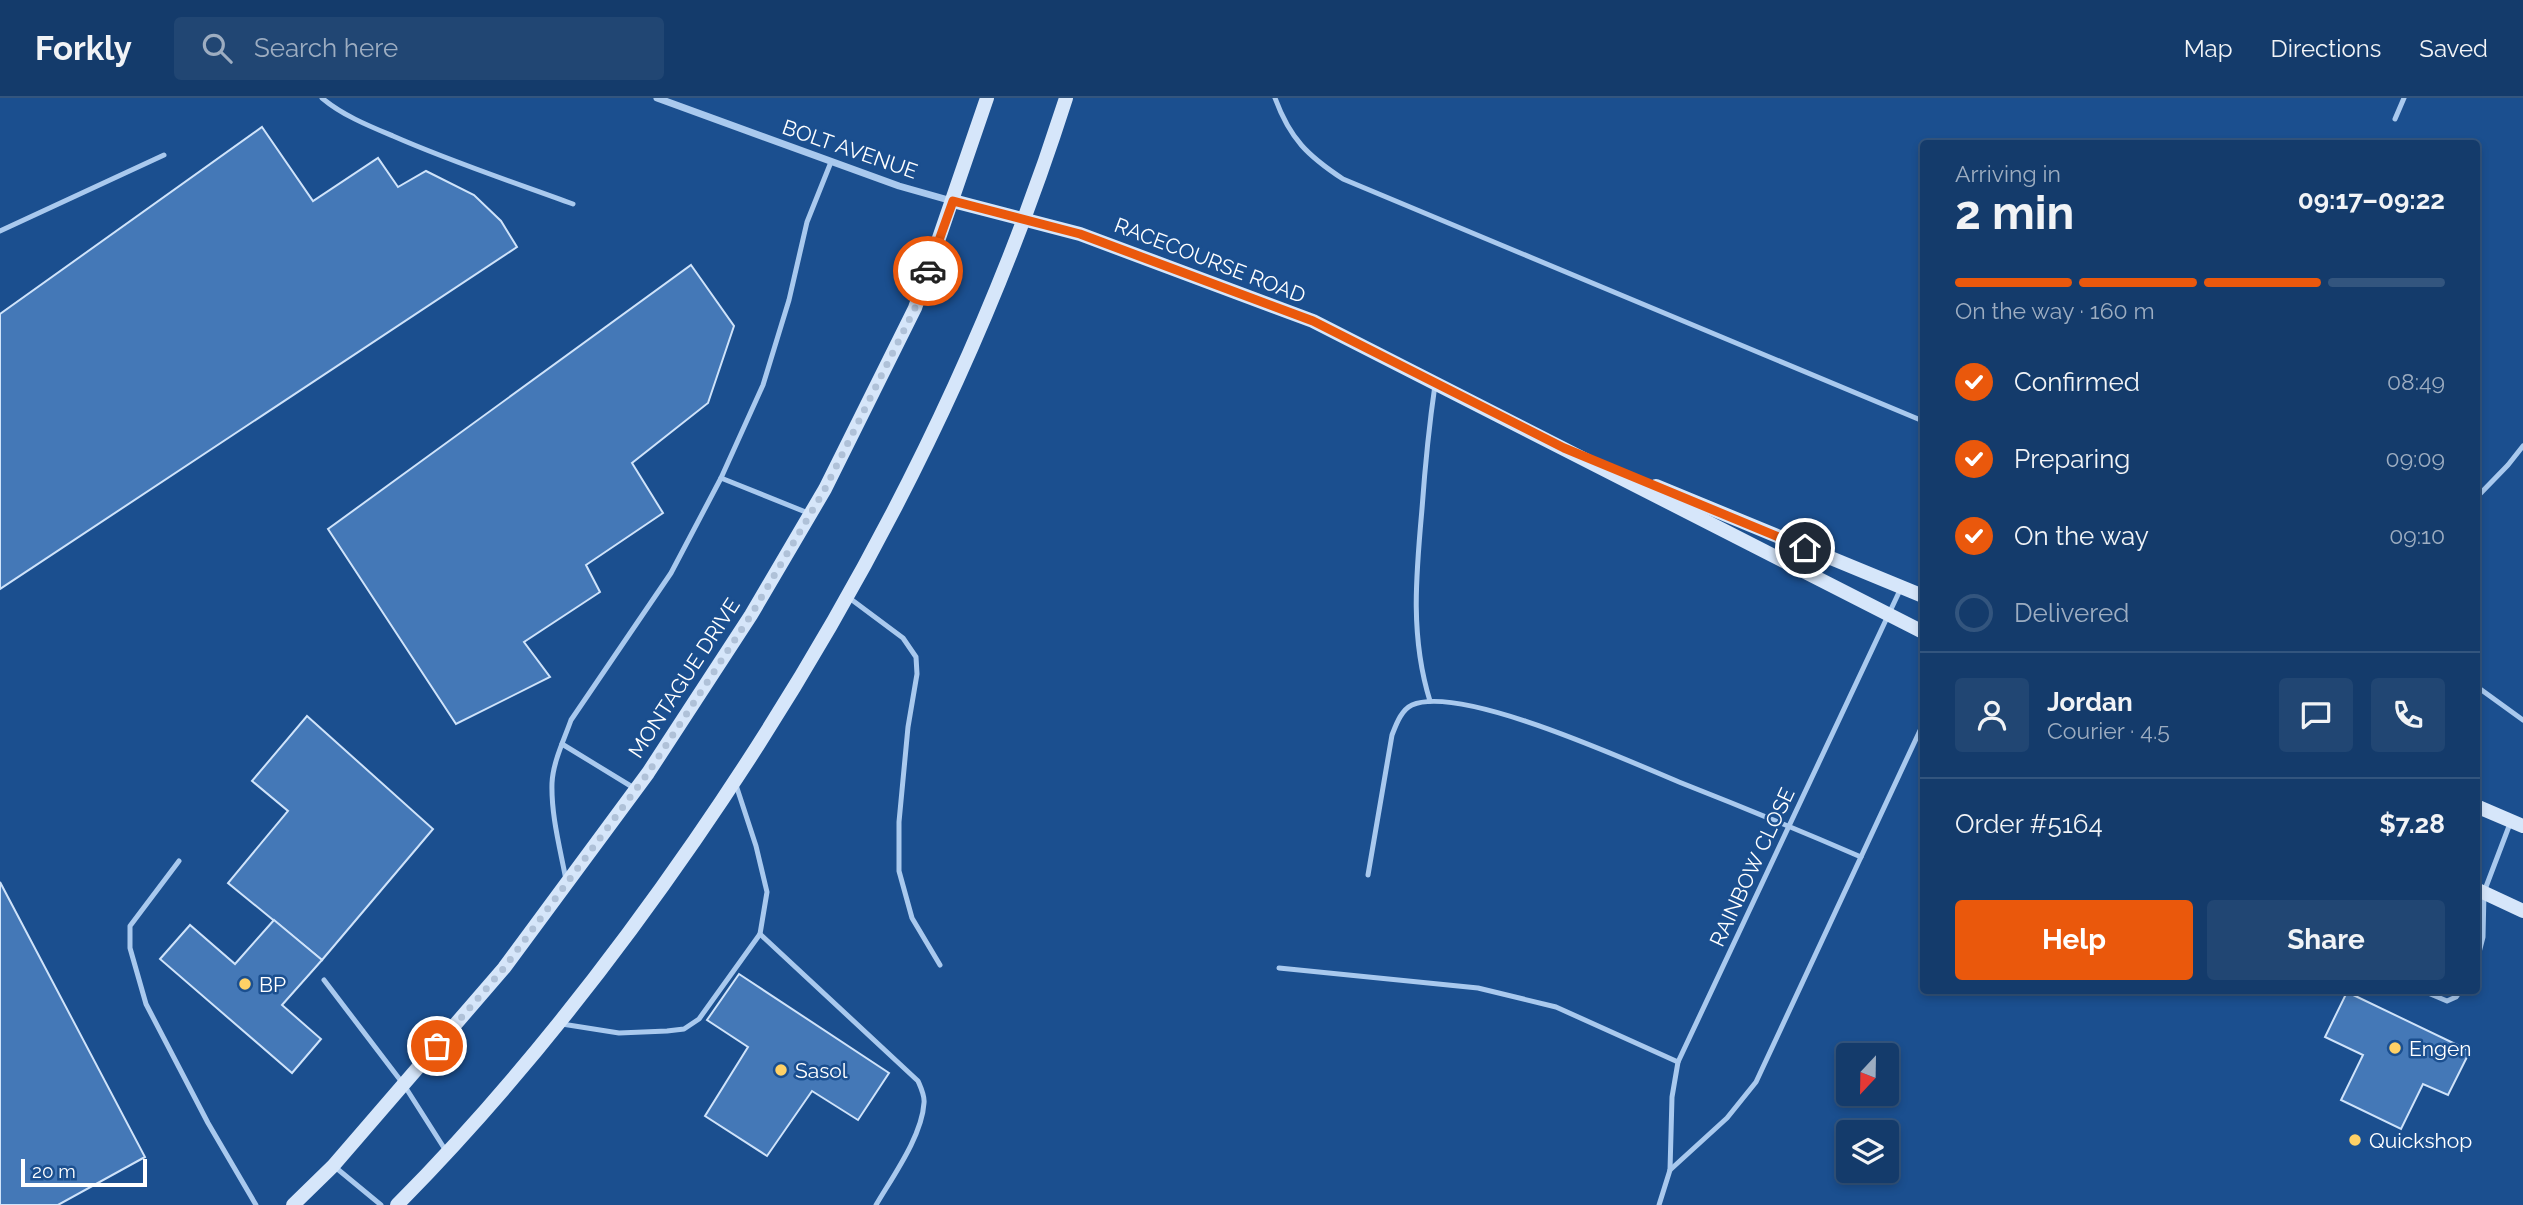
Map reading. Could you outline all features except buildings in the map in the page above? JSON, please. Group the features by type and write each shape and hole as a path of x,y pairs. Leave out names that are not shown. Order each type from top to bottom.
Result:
{"main road":[{"name":"MONTAGUE DRIVE","path":"293,1205 333,1166 504,968 648,773 751,615 811,514 915,308 988,98"},
{"path":"397,1205 447,1154 559,1024 647,909 735,782 813,659 889,523 979,332 1024,220 1066,98"},
{"name":"RACECOURSE ROAD","path":"953,201 1080,234 1313,321 1920,631"},
{"name":"RACECOURSE ROAD","path":"1564,448 1920,595"},
{"path":"2480,808 2517,823"},
{"path":"2480,891 2523,911"}],"street":[{"name":"BOLT AVENUE","path":"657,98 899,186 953,201"}],"lane":[{"path":"322,98 364,123 419,148 573,204"},
{"path":"1275,98 1290,134 1312,158 1343,179 1920,420"},
{"path":"2395,118 2404,98"},
{"path":"0,231 164,155"},
{"path":"567,884 553,814 552,781 562,744 571,720 671,573 722,478 763,385 789,300 807,222 831,162"},
{"path":"1430,701 1421,671 1415,590 1429,429 1436,383"},
{"path":"2480,494 2508,466 2523,446"},
{"path":"722,478 811,514"},
{"name":"RAINBOW CLOSE","path":"1659,1205 1670,1170 1672,1097 1678,1062 1901,588"},
{"path":"848,597 903,639 916,657 918,674 908,727 899,822 899,871 912,918 940,965"},
{"path":"2480,689 2523,720"},
{"path":"1368,875 1392,735 1398,719 1410,705 1430,701 1472,706 1555,731 1861,858"},
{"path":"1670,1170 1727,1118 1756,1082 1920,730"},
{"path":"562,744 635,789"},
{"path":"559,1024 619,1033 684,1029 699,1019 760,934 767,892 757,846 735,782"},
{"path":"2480,949 2483,937 2480,891 2517,823"},
{"path":"179,861 130,926 130,948 146,1004 208,1124 256,1205"},
{"path":"760,934 918,1082 925,1101 918,1126 907,1152 876,1205"},
{"path":"1279,968 1478,988 1556,1007 1678,1062"},
{"path":"324,980 404,1085 447,1154"},
{"path":"2430,994 2447,1001 2458,994"},
{"path":"333,1166 381,1205"}],"way so far":[{"path":"437,1046 504,968 648,773 751,615 825,489 915,308 928,271"}],"place":[{"name":"BP","path":"245,984"},
{"name":"Engen","path":"2395,1048"},
{"name":"Sasol","path":"781,1070"},
{"name":"Quickshop","path":"2355,1140"}],"route":[{"path":"928,271 953,201 1080,234 1313,321 1564,448 1805,548"}]}
